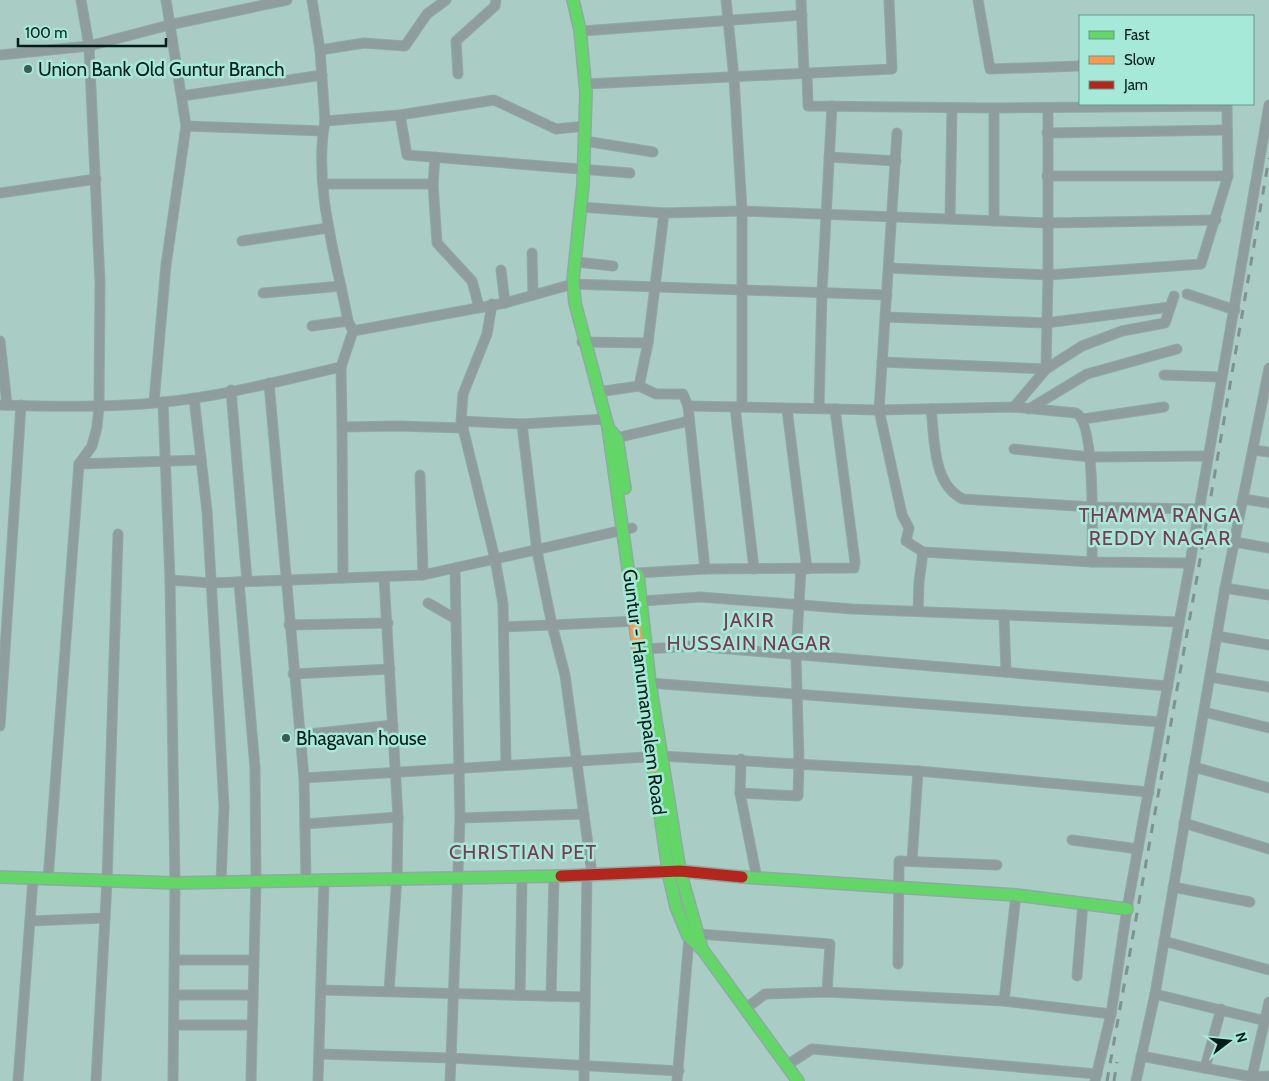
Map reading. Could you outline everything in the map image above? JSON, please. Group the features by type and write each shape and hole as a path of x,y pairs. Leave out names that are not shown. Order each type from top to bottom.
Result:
{"main road":[{"path":"574,0 582,31 586,84 586,126 577,262 573,284 582,342 606,423 613,439"},
{"name":"Guntur - Hanumanpalem Road","path":"613,439 642,600 639,621 646,649 656,756"},
{"name":"Guntur - Hanumanpalem Road","path":"628,529 656,756 675,872 686,898 694,936 798,1081"},
{"path":"0,877 175,883 324,880 397,876 554,877 589,874 675,872 1016,895 1127,909"}],"street":[{"path":"48,880 79,464 95,438 99,406 100,283 96,179 89,46 82,0"},
{"path":"166,0 186,126 166,265 159,402 166,462 170,580 176,960 173,1081"},
{"path":"0,55 89,46 169,25 287,0"},
{"path":"312,0 322,74 325,121 323,131 324,184 328,228 348,321 353,331 341,367 343,578"},
{"path":"320,50 364,42 405,46 427,14 446,0"},
{"path":"458,74 456,41 495,6 496,0"},
{"path":"726,0 734,78 742,211 742,288 738,407 754,569"},
{"path":"801,0 808,106 952,108 1226,106 1228,176 1216,220 1200,264 1048,275 889,268"},
{"path":"586,84 892,69 889,0"},
{"path":"978,0 990,68 1079,66"},
{"path":"582,31 802,15"},
{"path":"182,96 322,74"},
{"path":"325,121 400,114 494,100 556,129 586,126"},
{"path":"787,1065 812,1049 1096,1078 1111,1014 1127,909 1200,509 1221,377 1235,310 1269,105"},
{"path":"819,408 822,291 832,106"},
{"path":"950,219 952,108"},
{"path":"994,108 994,221"},
{"path":"1046,369 1048,108"},
{"path":"400,114 407,156 630,173"},
{"path":"186,126 323,131"},
{"path":"1047,133 1228,130"},
{"path":"897,133 879,410 902,515 908,524 906,537 908,544 923,552 1092,562 1190,563"},
{"path":"585,141 653,152"},
{"path":"829,156 896,161"},
{"path":"435,157 433,184 437,244 472,281 479,307"},
{"path":"1046,176 1228,176"},
{"path":"0,193 96,179"},
{"path":"324,184 433,184"},
{"path":"580,207 664,213 742,211 1048,223 1216,220"},
{"path":"639,386 648,343 664,213"},
{"path":"242,241 328,228"},
{"path":"532,253 534,295"},
{"path":"577,262 613,266"},
{"path":"501,270 505,303"},
{"path":"353,331 505,303 573,284 887,294"},
{"path":"263,293 341,286"},
{"path":"1187,294 1235,310"},
{"path":"1021,408 1046,369 1082,346 1122,331 1165,323 1174,296"},
{"path":"492,304 487,334 463,394 462,425 502,591 506,764"},
{"path":"886,317 1046,323 1170,308"},
{"path":"312,326 348,321"},
{"path":"0,341 3,405 99,406 159,402 194,398 341,367"},
{"path":"582,342 648,343"},
{"path":"1021,408 1087,374 1177,349"},
{"path":"882,362 1046,369"},
{"path":"1136,1081 1155,994 1225,588 1269,368"},
{"path":"1164,375 1221,377"},
{"path":"269,383 293,674 304,778 306,880"},
{"path":"598,392 639,386 656,394 683,394 688,406 705,569"},
{"path":"231,390 255,768 256,881 252,960 251,1081"},
{"path":"194,398 207,511 224,807 221,881"},
{"path":"0,726 5,593 21,405"},
{"path":"688,406 879,410 1021,408 1076,413 1083,419 1090,457 1092,562"},
{"path":"1083,419 1164,407"},
{"path":"740,793 798,796 799,762 795,694 796,656 805,565 787,409"},
{"path":"637,573 705,569 754,569 805,565 855,567 835,409"},
{"path":"931,409 939,465 947,487 952,494 963,499 1092,507 1200,509"},
{"path":"613,439 689,421"},
{"path":"342,427 606,423"},
{"path":"522,424 537,551 552,625 562,659 577,762 589,874 584,1081"},
{"path":"1014,449 1090,457 1208,456"},
{"path":"1253,450 1269,452"},
{"path":"79,464 201,460"},
{"path":"420,475 423,575"},
{"path":"1244,499 1269,503"},
{"path":"170,580 210,583 286,579 384,578 423,575 537,551 628,529"},
{"path":"96,1081 107,882 118,534"},
{"path":"1235,542 1269,548"},
{"path":"918,611 923,552"},
{"path":"450,1081 460,818 455,568"},
{"path":"384,578 398,817 397,876 389,991"},
{"path":"1225,588 1269,595"},
{"path":"642,600 701,597 800,605 1179,622"},
{"path":"428,603 456,619"},
{"path":"1004,615 1006,672"},
{"path":"504,627 639,621"},
{"path":"289,625 388,622"},
{"path":"1217,636 1269,645"},
{"path":"646,649 694,646 1168,686"},
{"path":"293,674 390,669"},
{"path":"1210,677 1269,687"},
{"path":"650,683 1161,722"},
{"path":"1204,712 1269,728"},
{"path":"300,735 394,725"},
{"path":"304,778 656,756 799,762 1148,792"},
{"path":"741,759 740,793 757,879"},
{"path":"1194,768 1269,788"},
{"path":"912,861 918,771"},
{"path":"460,818 583,814"},
{"path":"306,824 398,817"},
{"path":"1184,823 1269,850"},
{"path":"1072,840 1138,849"},
{"path":"898,964 899,861 997,865"},
{"path":"520,995 522,877"},
{"path":"551,996 554,877"},
{"path":"18,1081 33,878"},
{"path":"318,1081 324,880"},
{"path":"1173,887 1250,902"},
{"path":"1004,1001 1016,895"},
{"path":"1077,976 1083,903"},
{"path":"30,921 105,918"},
{"path":"677,1081 694,936 830,944 828,992"},
{"path":"1164,941 1269,970"},
{"path":"176,960 252,960"},
{"path":"321,990 585,997"},
{"path":"745,1008 765,994 828,992 1004,1001 1111,1014"},
{"path":"175,994 252,995"},
{"path":"1155,994 1266,1021"},
{"path":"1252,1079 1269,1002"},
{"path":"1205,1068 1221,1009"},
{"path":"174,1025 252,1025"},
{"path":"320,1054 451,1058 679,1071"},
{"path":"1141,1056 1252,1079 1269,1076"}],"railway":[{"path":"1107,1081 1196,583 1269,158"},
{"path":"1114,1081 1117,1062"}],"traffic: fast":[{"path":"573,0 580,30 586,92 583,185 573,280 575,303 608,427 629,576"},
{"path":"608,428 617,438 625,488"},
{"path":"638,575 650,683 680,871 702,949"},
{"path":"653,767 669,876 676,907 688,936 702,949 798,1081"},
{"path":"0,877 175,883 561,876"},
{"path":"742,877 1016,895 1127,909"}],"traffic: slow":[{"path":"629,576 653,767"}],"traffic: jam":[{"path":"561,876 680,871 742,877"}],"place":[{"name":"Union Bank Old Guntur Branch","path":"28,69"},
{"name":"Bhagavan house","path":"286,738"}],"district":[{"name":"THAMMA RANGA REDDY NAGAR","path":"1160,526"},
{"name":"JAKIR HUSSAIN NAGAR","path":"749,632"},
{"name":"CHRISTIAN PET","path":"523,852"}]}
